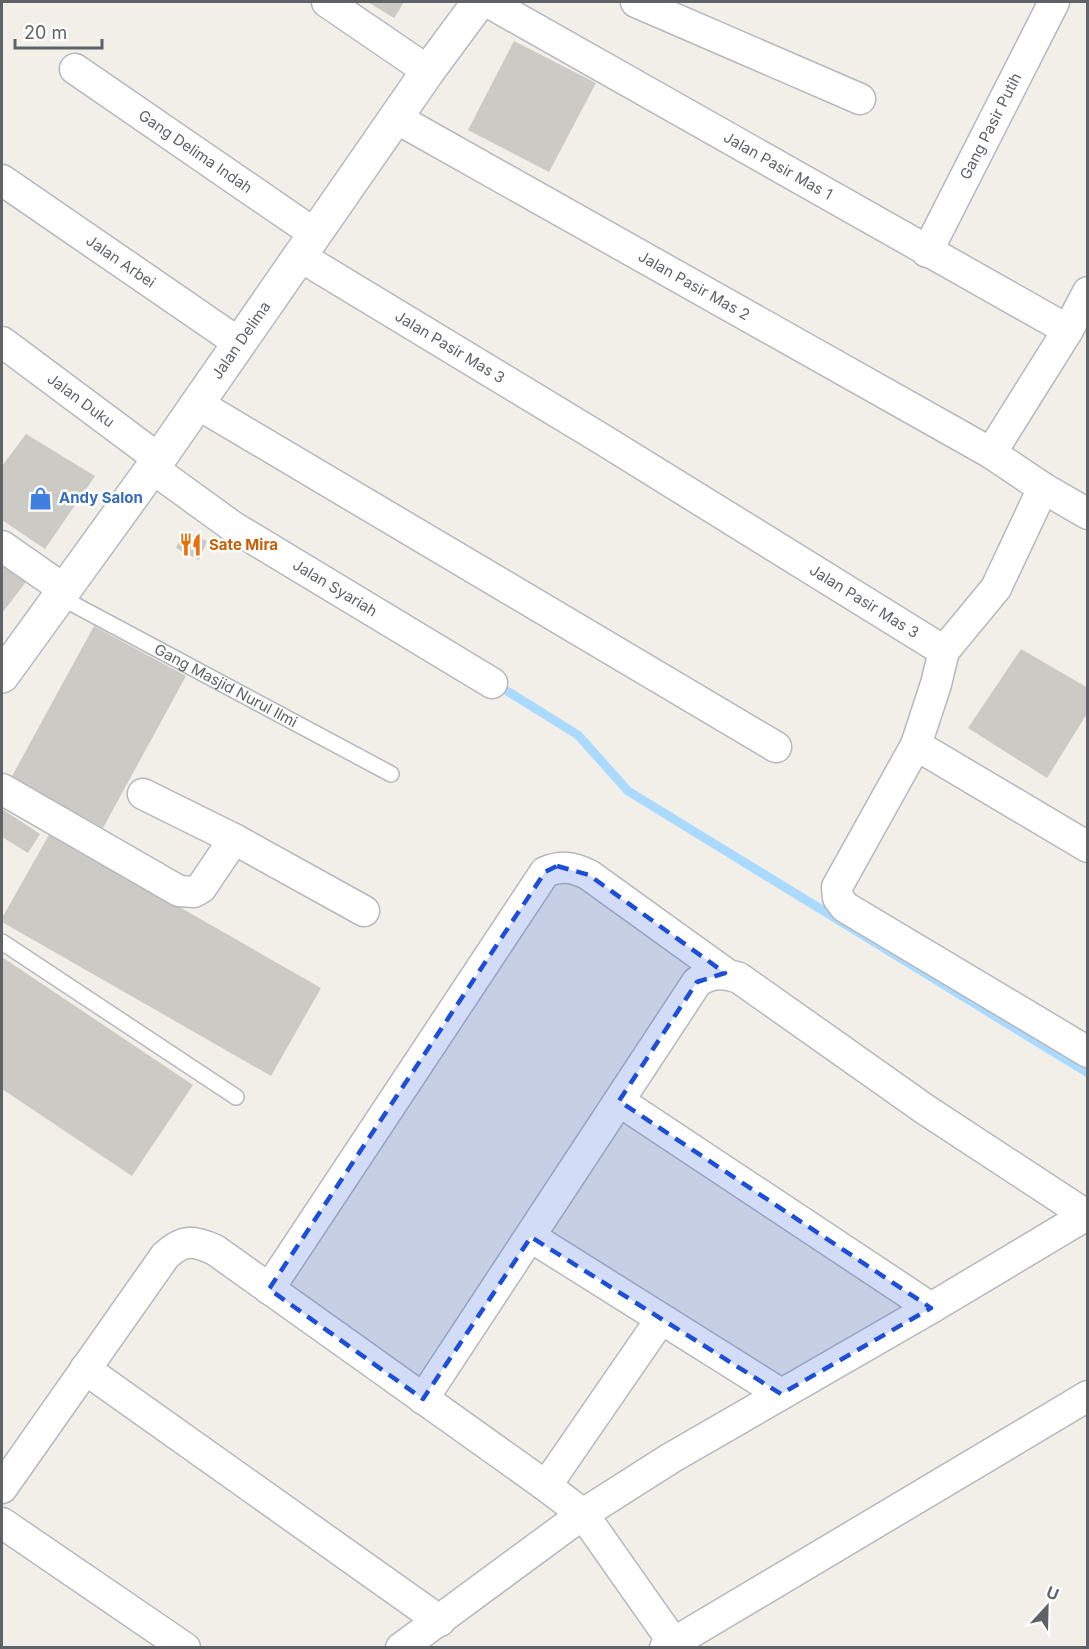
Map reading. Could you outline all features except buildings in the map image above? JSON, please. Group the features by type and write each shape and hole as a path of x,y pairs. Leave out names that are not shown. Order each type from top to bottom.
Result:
{"main road":[{"name":"Jalan Delima","path":"2,676 156,464 428,70 478,2"}],"street":[{"path":"327,2 428,70"},
{"name":"Jalan Pasir Mas 1","path":"488,2 1068,330"},
{"path":"636,2 860,99"},
{"name":"Gang Pasir Putih","path":"927,252 1054,2"},
{"name":"Gang Delima Indah","path":"75,69 308,246"},
{"name":"Jalan Pasir Mas 2","path":"396,118 991,453 1043,488 1088,514"},
{"name":"Jalan Arbei","path":"2,180 239,343"},
{"name":"Jalan Pasir Mas 3","path":"308,246 605,441 944,651"},
{"path":"991,453 1068,330 1088,292"},
{"name":"Jalan Duku","path":"2,342 156,464"},
{"path":"196,403 776,747"},
{"name":"Jalan Syariah","path":"156,464 232,526 492,683"},
{"path":"1043,488 996,588 944,651 916,745 837,887 838,898 845,907 1088,1052"},
{"path":"2,546 62,594"},
{"path":"916,745 1088,847"},
{"path":"2,789 169,885 187,893 194,892 207,883 234,839"},
{"path":"143,794 234,839 364,911"},
{"path":"269,1289 544,872 557,866 574,867 589,875 725,973 752,987 926,1110 1087,1215 671,1458 583,1514 440,1621 401,1647"},
{"path":"423,1399 697,982 708,975 725,973"},
{"path":"619,1101 931,1308"},
{"path":"531,1236 781,1394"},
{"path":"2,1488 165,1256 176,1246 188,1243 198,1243 215,1251 583,1514 669,1645 1088,1396"},
{"path":"546,1486 661,1319"},
{"path":"85,1369 440,1621"},
{"path":"2,1523 186,1647"}],"lane":[{"name":"Gang Masjid Nurul Ilmi","path":"62,594 391,774"},
{"path":"2,942 236,1098"}],"highlighted area":[{"path":"557,866 589,875 725,973 697,982 619,1101 931,1308 781,1394 531,1237 423,1399 269,1289 545,872"}],"waterway":[{"path":"496,684 578,735 628,791 1088,1073"}],"place":[{"name":"Andy Salon","path":"41,498"},
{"name":"Sate Mira","path":"191,545"}]}
